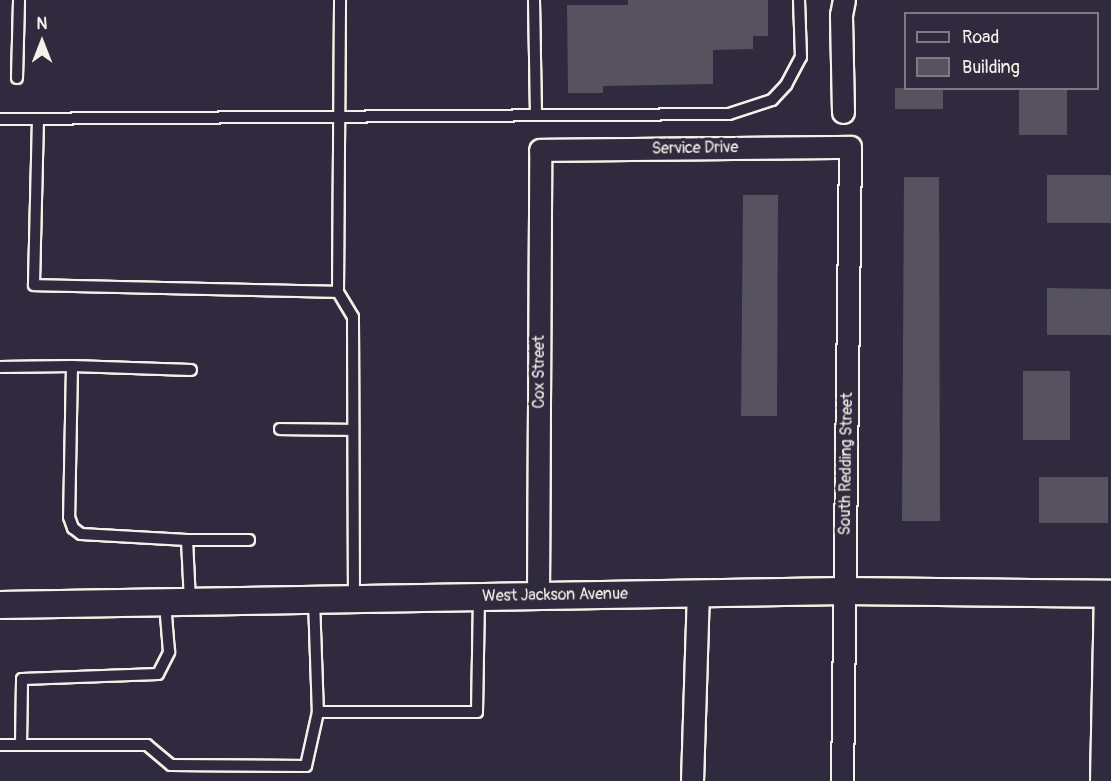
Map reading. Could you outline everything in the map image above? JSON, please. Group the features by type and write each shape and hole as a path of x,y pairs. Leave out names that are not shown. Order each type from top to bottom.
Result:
{"street":[{"path":"843,112 841,15 844,0"},
{"name":"Service Drive","path":"540,150 850,147"},
{"name":"South Redding Street","path":"842,781 850,147"},
{"name":"Cox Street","path":"538,595 540,150"},
{"path":"692,781 698,592"},
{"name":"West Jackson Avenue","path":"0,605 698,592 1108,594"},
{"path":"1101,781 1108,594"}],"lane":[{"path":"17,78 19,0"},
{"path":"340,0 339,292 353,317 354,598"},
{"path":"534,0 536,115"},
{"path":"0,119 729,114 772,100 786,86 801,57 799,0"},
{"path":"38,118 34,285 339,292"},
{"path":"0,367 72,366 191,370"},
{"path":"72,366 69,517 73,528 81,534 187,540 249,540"},
{"path":"280,429 354,430"},
{"path":"21,745 22,679 158,674 169,652 187,540"},
{"path":"318,712 477,711 479,596"},
{"path":"0,745 147,745 171,765 306,766 318,712 314,600"}],"building":[{"path":"628,0 768,0 768,36 753,36 753,49 713,50 713,84 603,86 603,93 568,93 567,5 628,5"},
{"path":"895,88 943,90 943,109 895,109"},
{"path":"1019,90 1067,90 1067,135 1019,135"},
{"path":"1047,175 1111,175 1111,223 1047,223"},
{"path":"904,177 939,177 940,521 902,521"},
{"path":"743,195 778,195 777,416 741,416"},
{"path":"1047,288 1111,289 1111,335 1047,335"},
{"path":"1023,371 1070,371 1070,440 1023,440"},
{"path":"1039,477 1108,477 1108,523 1039,523"}]}
